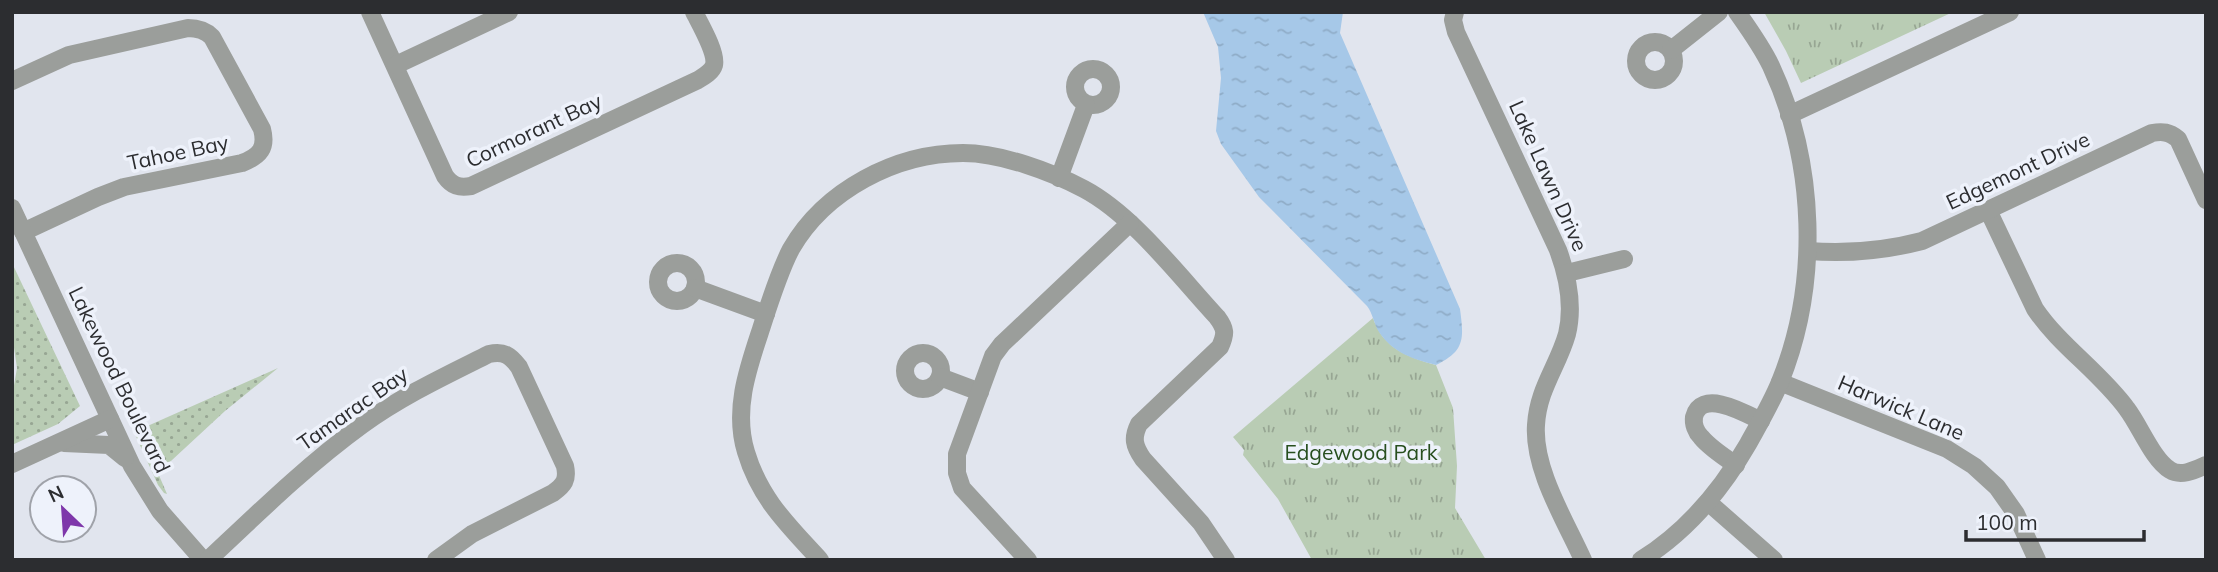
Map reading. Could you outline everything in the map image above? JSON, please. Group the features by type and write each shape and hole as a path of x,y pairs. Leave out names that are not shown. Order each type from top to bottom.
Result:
{"street":[{"name":"Cormorant Bay","path":"370,12 445,176 449,183 463,187 471,186 710,72 714,65 714,56 694,12"},
{"path":"396,65 509,12"},
{"name":"Lake Lawn Drive","path":"1455,12 1453,20 1456,32 1559,250 1567,273 1570,301 1567,334 1543,386 1535,427 1543,472 1583,560"},
{"path":"1671,50 1719,12"},
{"path":"1641,560 1683,527 1708,502 1736,465 1780,382 1797,329 1808,251 1807,205 1801,161 1789,115 1770,65 1737,12"},
{"path":"1789,115 2010,12"},
{"name":"Tahoe Bay","path":"12,81 69,55 198,28 212,37 264,139 263,149 255,158 124,187 23,232"},
{"path":"1059,178 1086,105"},
{"name":"Edgemont Drive","path":"1808,251 1869,252 1922,241 2152,133 2170,133 2178,139 2206,200"},
{"path":"820,560 772,507 759,488 745,451 741,418 742,396 766,314 791,250 816,216 835,198 907,160 965,153 996,156 1059,178 1110,205 1130,223 1225,327 1225,337 1220,347 1139,424 1133,434 1135,448 1143,459 1201,523 1226,560"},
{"name":"Lakewood Boulevard","path":"12,208 132,466 160,511 206,560"},
{"path":"1988,210 2035,309 2045,324 2112,390 2140,428 2162,465 2174,473 2190,472 2206,465"},
{"path":"1028,560 962,488 957,473 957,454 993,356 1002,344 1130,223"},
{"path":"1567,273 1624,259"},
{"path":"695,288 766,314"},
{"name":"Tamarac Bay","path":"206,560 307,468 363,424 411,393 489,354 501,352 511,356 519,367 565,466 567,476 563,486 553,493 472,534 436,560"},
{"path":"940,377 980,392"},
{"name":"Harwick Lane","path":"1780,382 1947,449 1974,466 1997,487 2016,514 2037,560"},
{"path":"1736,465 1701,437 1694,426 1694,418 1699,408 1708,402 1720,404 1761,421"},
{"path":"12,464 110,419"},
{"path":"58,443 109,445 132,466"},
{"path":"1708,502 1774,560"}],"green space":[{"path":"1764,12 1953,12 1801,83"},
{"path":"12,263 80,406 58,424 12,445 12,397 17,368 12,334"},
{"name":"Edgewood Park","path":"1373,318 1383,337 1397,350 1436,365 1453,408 1457,466 1455,508 1486,560 1312,560 1278,499 1243,455 1244,450 1233,437"},
{"path":"278,368 225,411 158,473 167,494 164,493 134,432"}],"water":[{"path":"1203,12 1343,12 1340,33 1460,309 1462,336 1453,355 1446,360 1436,365 1412,357 1391,345 1379,332 1367,306 1259,197 1221,144 1216,131 1221,78 1218,47"}]}
